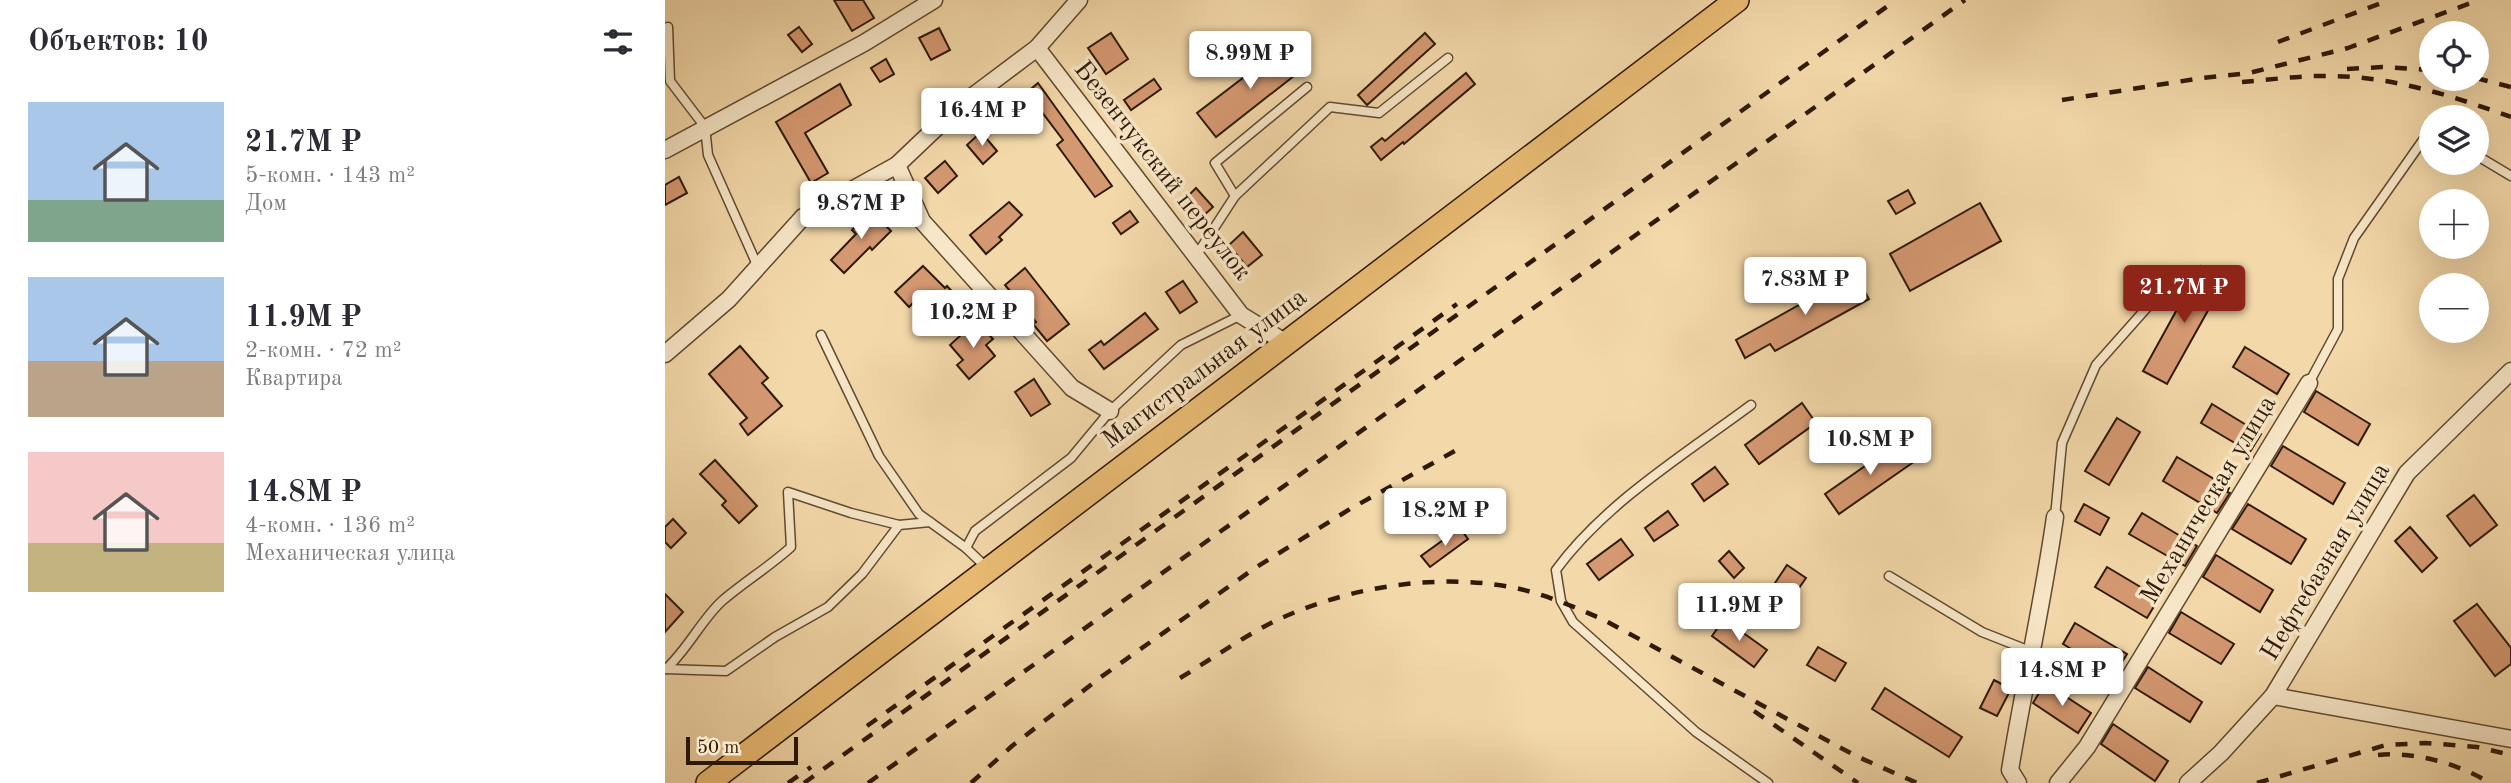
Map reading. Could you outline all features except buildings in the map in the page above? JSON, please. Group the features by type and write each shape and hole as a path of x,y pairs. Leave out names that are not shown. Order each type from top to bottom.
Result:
{"main road":[{"name":"Магистральная улица","path":"708,783 1737,0"}],"street":[{"path":"665,150 864,43 934,0"},
{"path":"665,354 729,299 803,217 897,165 957,108 1037,48 1079,0"},
{"name":"Безенчукский переулок","path":"1037,48 1241,315 1286,343"},
{"path":"897,165 922,221 1072,388 1110,411"},
{"name":"Нефтебазная улица","path":"2188,783 2221,753 2273,696 2407,473 2511,371"},
{"name":"Механическая улица","path":"2058,783 2087,747 2309,383"},
{"path":"2018,783 2010,770 2030,651 2043,598 2055,517"},
{"path":"2273,696 2511,739"}],"lane":[{"path":"669,27 670,81 705,128 708,155 758,267"},
{"path":"1196,256 1235,196 1330,107 1379,113 1448,58"},
{"path":"1235,196 1215,163 1307,87"},
{"path":"2309,383 2338,329 2338,279 2354,238 2419,146"},
{"path":"2489,163 2511,176"},
{"path":"867,181 922,221"},
{"path":"2055,517 2062,443 2096,365 2151,303"},
{"path":"966,548 975,531 1071,458 1110,411 1181,345 1241,315"},
{"path":"821,335 879,456 919,514 966,548 988,569"},
{"path":"1751,405 1609,511 1570,550 1556,570 1561,601 1573,622 1696,732 1768,783"},
{"path":"665,669 680,656 720,603 773,564 791,547 788,492 851,513 899,525 930,522"},
{"path":"665,669 726,671 775,637 828,607 862,574 899,525"},
{"path":"1889,576 1982,632 2030,651"}],"railway":[{"path":"804,783 1896,0"},
{"path":"868,783 1965,0"},
{"path":"2278,42 2389,0"},
{"path":"2062,100 2249,73 2348,48 2479,0"},
{"path":"2347,69 2382,67 2419,69"},
{"path":"2242,82 2312,76 2371,79 2442,94 2511,117"},
{"path":"2489,81 2511,87"},
{"path":"867,726 1457,304"},
{"path":"971,783 1012,746 1101,677 1255,568 1350,509 1462,447"},
{"path":"1180,678 1271,623 1329,600 1425,582 1489,584 1542,595 1604,620 1856,756 1917,783"},
{"path":"1754,711 1858,783"},
{"path":"2257,783 2386,745 2426,743 2477,747 2511,755"},
{"path":"2378,755 2406,755 2436,760 2490,783"},
{"path":"788,783 811,767"}]}
